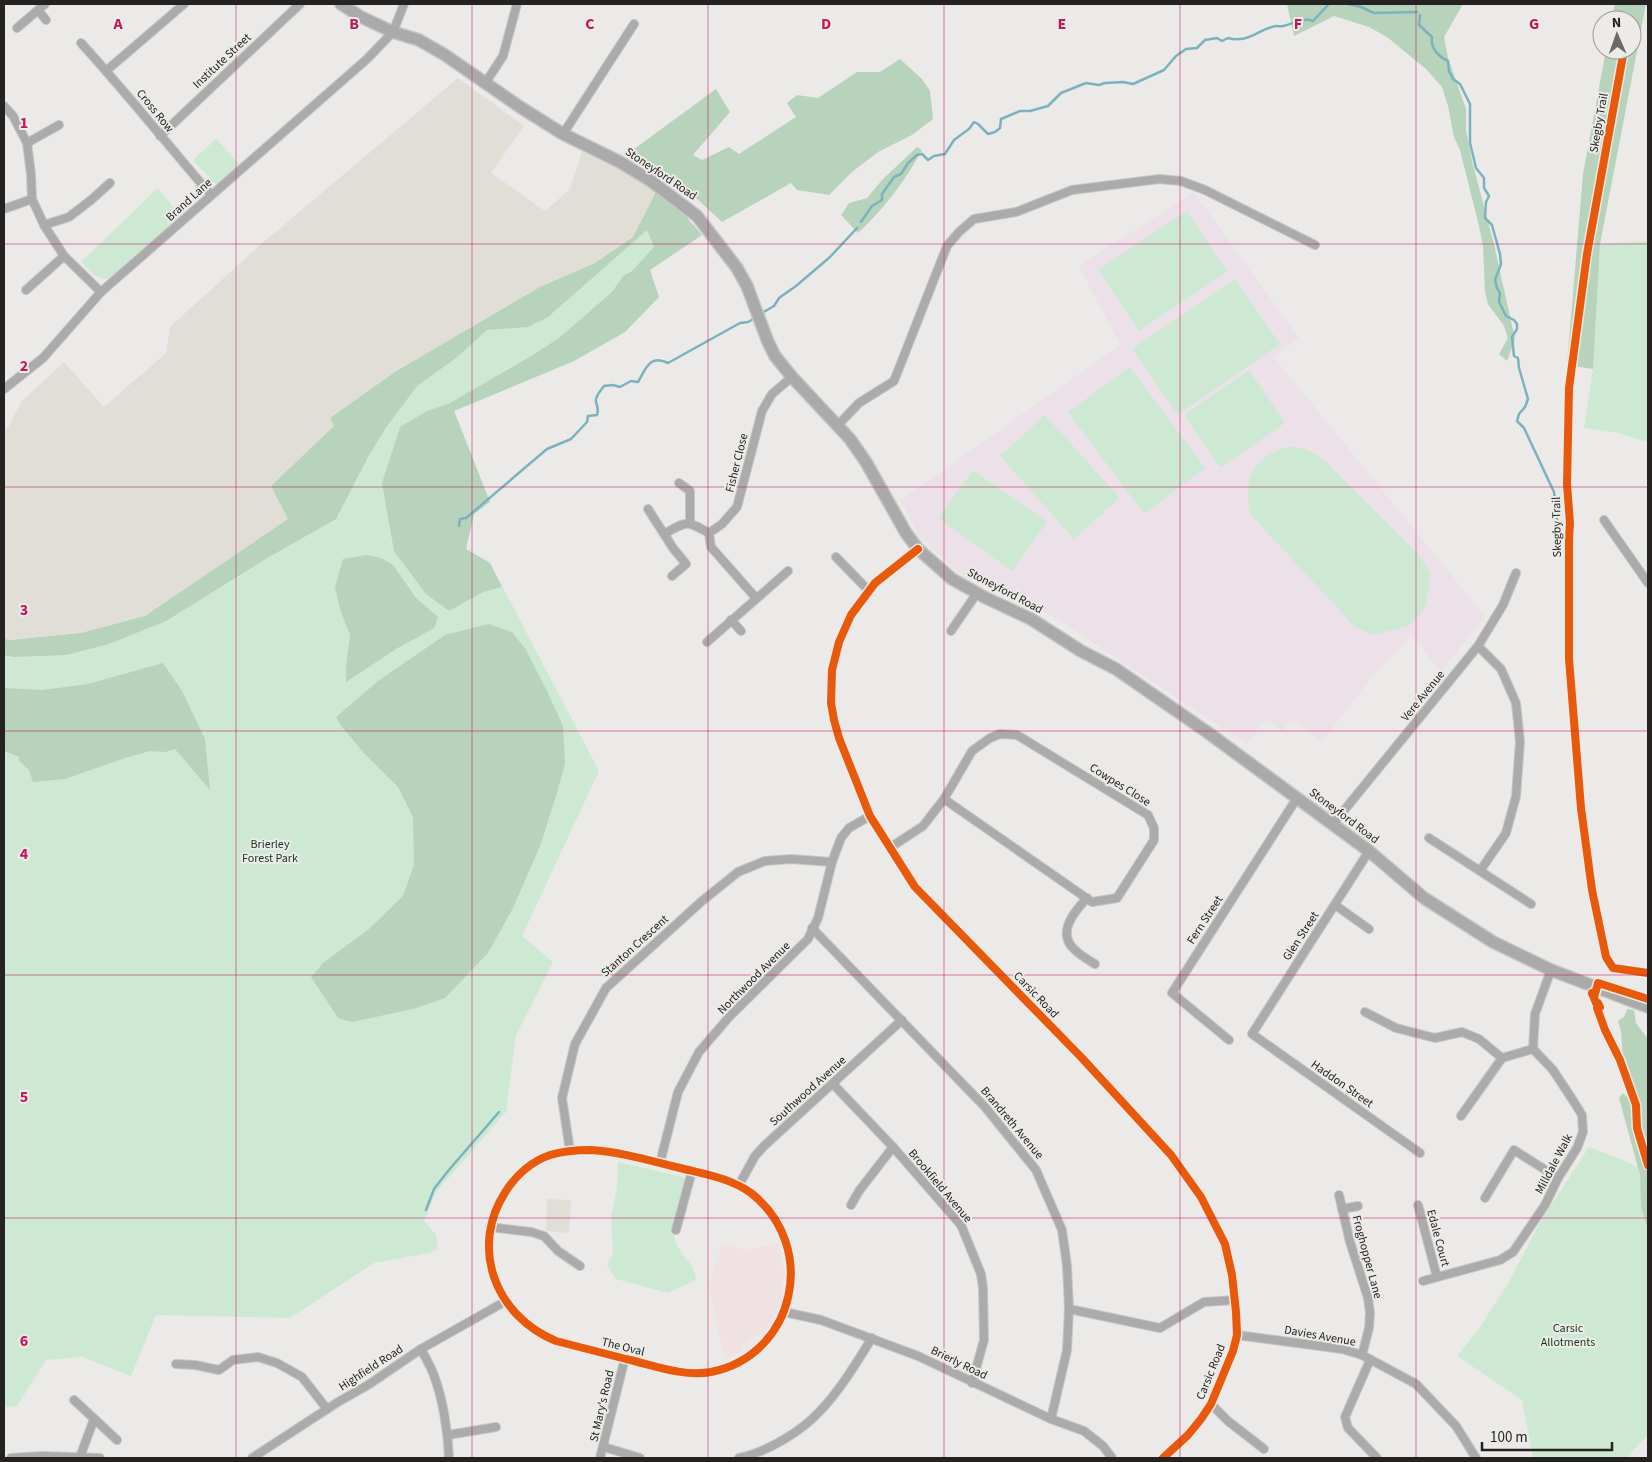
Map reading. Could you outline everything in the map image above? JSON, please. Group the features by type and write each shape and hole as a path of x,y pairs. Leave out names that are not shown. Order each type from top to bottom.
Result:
{"main road":[{"name":"Stoneyford Road","path":"342,4 361,17 393,32 419,40 563,134 601,152 643,176 670,194 697,216 737,268 747,286 754,308 775,356 792,377 838,425 866,462 906,533 918,549 952,579 1031,619 1081,651 1116,669 1207,732 1370,851 1424,898 1493,942 1551,970 1648,1007"}],"street":[{"path":"20,26 45,4"},
{"path":"106,71 184,4"},
{"name":"Institute Street","path":"160,136 300,4"},
{"path":"393,32 404,4"},
{"path":"486,82 504,56 517,4"},
{"path":"38,10 46,20"},
{"path":"563,134 634,24"},
{"name":"Brand Lane","path":"4,389 43,358 101,292 367,59 393,32"},
{"name":"Cross Row","path":"80,43 211,195"},
{"path":"4,106 13,116 27,143 32,199 44,225 64,256 101,292"},
{"path":"27,143 59,125"},
{"path":"838,425 859,404 894,381 947,246 974,219 1016,212 1072,190 1159,179 1181,181 1205,190 1315,245"},
{"path":"44,225 69,217 110,183"},
{"path":"4,209 32,199"},
{"path":"26,290 64,256"},
{"name":"Fisher Close","path":"709,533 722,524 737,507 764,406 772,394 792,377"},
{"path":"679,483 690,491 690,523"},
{"path":"648,509 673,548 686,564 672,576"},
{"path":"1604,520 1648,583"},
{"path":"664,534 683,523 690,523 709,533 711,547 756,598"},
{"name":"Carsic Road","path":"918,549 868,590 851,615 844,630 835,655 831,686 833,711 839,738 870,816 915,887 1081,1057 1171,1155 1201,1197 1225,1244 1232,1275 1234,1300 1236,1334 1233,1351 1211,1404 1201,1420 1163,1458"},
{"path":"836,557 868,590"},
{"path":"706,642 788,571"},
{"name":"Vere Avenue","path":"1333,824 1478,646 1503,605 1516,573"},
{"path":"951,631 977,593"},
{"path":"731,620 741,631"},
{"path":"1478,646 1501,669 1516,703 1520,742 1516,796 1506,833 1480,871"},
{"name":"Cowpes Close","path":"891,847 923,826 944,799 972,751 990,738 1000,734 1017,735 1148,816 1154,828 1154,840 1117,898 1092,902 1088,898"},
{"name":"Fern Street","path":"1229,1040 1172,992 1298,798"},
{"path":"944,799 1088,898 1077,910 1069,922 1066,931 1068,941 1074,950 1096,964"},
{"name":"Northwood Avenue","path":"660,1163 678,1092 699,1052 730,1016 808,939 818,918 832,862 841,838 849,828 870,816"},
{"path":"1429,838 1531,904"},
{"name":"Glen Street","path":"1252,1034 1370,851"},
{"name":"Stanton Crescent","path":"570,1151 562,1098 575,1044 606,988 702,901 738,872 765,860 791,859 832,862"},
{"path":"1335,905 1369,929"},
{"name":"Brandreth Avenue","path":"812,928 985,1107 1036,1170 1062,1230 1067,1266 1069,1309 1067,1350 1051,1419"},
{"path":"1461,1116 1502,1058 1533,1048 1535,1014 1551,970"},
{"path":"1365,1012 1396,1028 1435,1038 1462,1032 1478,1039 1502,1058"},
{"name":"Southwood Avenue","path":"738,1185 755,1156 764,1146 902,1020"},
{"name":"Haddon Street","path":"1252,1034 1420,1152"},
{"name":"Milldale Walk","path":"1423,1281 1500,1260 1510,1254 1545,1205 1558,1178 1577,1148 1583,1132 1582,1115 1552,1070 1533,1048"},
{"name":"Brookfield Avenue","path":"833,1084 893,1146 961,1225 982,1274 984,1340 972,1383"},
{"path":"851,1205 859,1190 893,1146"},
{"name":"The Oval","path":"591,1150 611,1152 660,1163 738,1185 752,1194 769,1212 781,1229 788,1245 792,1271 790,1285 784,1312 771,1334 756,1350 738,1362 711,1372 681,1373 571,1345 540,1334 528,1326 506,1301 492,1271 489,1248 490,1227 503,1196 523,1171 548,1156 570,1151 591,1150"},
{"path":"1484,1198 1514,1150 1558,1178"},
{"path":"676,1230 692,1171"},
{"name":"Froghopper Lane","path":"1339,1195 1350,1242 1368,1298 1369,1328 1362,1355"},
{"name":"Edale Court","path":"1418,1205 1437,1277"},
{"path":"1342,1209 1358,1206"},
{"path":"490,1227 531,1232 544,1236 558,1252 580,1266"},
{"path":"1069,1309 1160,1328 1204,1302 1234,1300"},
{"name":"Highfield Road","path":"252,1458 368,1385 421,1349 506,1301"},
{"name":"Brierly Road","path":"784,1312 821,1320 918,1356 1051,1419 1084,1431 1103,1446 1112,1458"},
{"name":"Davies Avenue","path":"1236,1334 1342,1349 1362,1355 1416,1384 1456,1426 1476,1458"},
{"path":"739,1458 750,1456 786,1439 820,1411 845,1380 872,1338"},
{"path":"421,1349 434,1374 448,1435 449,1458"},
{"path":"176,1364 195,1365 219,1370 233,1360 258,1357 278,1363 302,1377 327,1410"},
{"name":"St Mary's Road","path":"600,1458 624,1358"},
{"path":"1370,1360 1345,1417 1348,1428 1377,1458"},
{"path":"74,1400 117,1440"},
{"path":"1211,1404 1228,1421 1264,1450"},
{"path":"80,1457 94,1419"},
{"path":"448,1435 496,1427"},
{"path":"604,1447 640,1458"},
{"path":"11,1458 42,1456 100,1458"}],"shaded area":[{"path":"458,78 524,126 491,173 545,211 570,189 582,152 607,161 657,190 633,237 595,263 540,287 395,372 330,418 334,426 271,486 288,519 145,616 81,633 4,639 4,431 9,426 22,401 64,362 104,407 166,353 170,327 260,245"},
{"path":"1194,192 1299,338 1274,357 1485,616 1441,672 1412,636 1375,673 1322,742 1292,719 1282,731 1266,719 1247,744 1060,621 1014,597 972,579 970,582 917,535 901,500 1120,345 1079,266"},
{"path":"547,1199 571,1200 569,1233 546,1231"},
{"path":"722,1243 744,1250 779,1243 784,1271 782,1294 775,1314 761,1335 755,1336 741,1347 741,1352 725,1359 709,1288"}],"green space":[{"path":"1287,4 1463,4 1444,37 1448,58 1466,109 1466,130 1472,161 1494,244 1515,339 1507,361 1499,354 1508,338 1504,326 1488,304 1485,292 1483,246 1479,226 1442,87 1426,69 1387,37 1369,27 1334,16 1294,36"},
{"path":"1615,4 1646,4 1642,25 1642,10 1614,10"},
{"path":"900,59 922,79 930,91 933,119 912,135 878,152 852,172 829,195 797,190 791,183 722,222 696,198 630,152 716,89 730,112 693,155 702,160 729,147 739,154 796,117 787,103 797,95 818,98 857,72 880,72"},
{"path":"1604,60 1635,60 1600,244 1593,369 1567,365 1583,174"},
{"path":"216,139 240,165 217,185 194,161"},
{"path":"917,147 922,150 901,184 885,205 858,233 841,215 849,203 867,198 883,179"},
{"path":"158,188 181,217 110,279 94,275 81,262"},
{"name":"Brierley Forest Park","path":"657,190 683,213 702,235 650,270 659,297 625,332 574,361 454,411 490,502 474,514 466,549 490,563 599,771 522,936 553,962 516,1035 506,1112 436,1192 424,1221 436,1235 438,1248 430,1253 374,1263 290,1318 156,1315 131,1376 82,1357 46,1360 17,1406 4,1407 4,639 81,633 145,616 288,519 271,486 334,426 330,418 395,372 540,287 595,263 633,237"},
{"path":"657,190 683,213 702,235 650,270 659,297 625,332 574,361 454,411 490,502 474,514 466,549 490,563 502,587 483,592 449,611 426,594 394,551 382,483 400,427 427,411 450,403 559,338 612,292 623,276 632,271 654,247 647,230 548,317 528,327 487,330 456,358 417,386 385,429 368,457 336,519 269,557 166,621 109,644 66,655 13,657 4,655 4,639 11,640 81,633 145,616 288,519 271,486 334,426 330,418 395,372 540,287 595,263 633,237"},
{"path":"1187,211 1227,272 1139,331 1098,270"},
{"path":"1648,241 1648,442 1614,432 1584,428 1593,369 1600,244"},
{"path":"1235,279 1280,344 1178,415 1132,349"},
{"path":"1130,367 1205,468 1144,514 1068,412"},
{"path":"1249,370 1285,423 1220,468 1184,415"},
{"path":"1045,415 1120,498 1074,539 1000,456"},
{"path":"1290,446 1305,449 1322,458 1420,556 1431,575 1426,605 1418,617 1408,626 1373,635 1355,627 1251,515 1248,489 1249,479 1253,470 1267,456"},
{"path":"973,470 1047,522 1012,571 938,518"},
{"path":"366,555 381,558 393,565 416,598 438,617 434,628 396,649 346,682 350,635 340,609 335,587 343,559"},
{"path":"488,624 512,632 526,650 563,726 565,764 540,846 513,908 488,953 445,998 413,1009 352,1022 338,1018 311,977 323,963 369,929 403,896 414,865 413,817 398,787 364,753 336,717 378,681 445,635"},
{"path":"163,663 182,691 205,739 210,790 175,749 166,752 150,751 65,779 33,782 29,770 19,761 19,757 4,751 4,688 42,690 88,684"},
{"path":"1627,1009 1634,1010 1636,1023 1648,1039 1648,1147 1641,1128 1640,1112 1635,1090 1623,1059 1621,1031 1618,1021 1624,1017"},
{"path":"1623,1093 1632,1102 1634,1121 1648,1172 1648,1229 1641,1208 1640,1175 1619,1098"},
{"name":"Carsic Allotments","path":"1589,1147 1626,1161 1638,1168 1641,1208 1648,1229 1648,1435 1626,1458 1533,1458 1522,1400 1457,1356 1478,1330 1509,1282 1538,1226"},
{"path":"618,1162 685,1179 674,1222 674,1231 678,1247 692,1266 696,1280 668,1293 616,1279 607,1265 613,1250 611,1217 617,1188"}],"waterway":[{"path":"861,222 872,206 882,200 882,194 894,177 901,174 908,163 917,155 922,154 928,160 934,156 945,154 954,140 969,129 974,122 988,134 995,132 1000,128 1001,119 1020,111 1030,111 1048,106 1061,93 1086,83 1099,85 1123,82 1133,84 1164,70 1176,56 1186,49 1197,48 1205,40 1217,38 1222,41 1228,38 1246,38 1273,26 1283,26 1302,20 1313,21 1329,4"},
{"path":"1348,4 1374,13 1417,12"},
{"path":"1420,15 1419,25 1432,37 1432,45 1436,52 1448,61 1449,71 1453,79 1460,84 1470,104 1470,143 1476,168 1484,178 1484,188 1489,196 1486,202 1485,218 1492,225 1500,254 1501,264 1495,280 1500,293 1499,302 1506,316 1517,324 1517,329 1512,337 1514,356 1518,358 1528,399 1517,421 1524,428 1554,492 1557,520 1561,530"},
{"path":"762,313 774,306 779,298 830,257 857,228"},
{"path":"459,526 460,519 466,518 547,449 571,439 587,422 588,416 597,415 598,407 596,400 604,386 613,385 620,387 631,381 638,382 652,362 656,360 668,363 740,323 748,322 755,318"},
{"path":"426,1210 434,1189 499,1112"}],"cycle path":[{"name":"Skegby Trail","path":"1622,60 1587,254 1569,388 1567,484 1570,523 1569,659 1581,808 1592,890 1606,957 1613,968 1648,973"},
{"path":"918,549 875,583 851,615 839,642 832,670 831,703 834,720 839,738 870,816 915,887 1081,1057 1171,1155 1201,1197 1225,1244 1232,1275 1236,1312 1237,1335 1233,1351 1211,1404 1188,1435 1163,1458"},
{"path":"1592,993 1595,994 1598,983 1648,999"},
{"path":"1592,993 1600,1007 1597,1008 1605,1030 1620,1060 1636,1105 1637,1128 1648,1165"},
{"path":"591,1150 636,1157 726,1180 751,1193 772,1215 785,1241 791,1268 788,1296 779,1322 763,1344 740,1362 711,1372 678,1372 556,1341 535,1330 517,1315 504,1297 494,1278 489,1256 490,1235 495,1212 510,1185 531,1165 555,1154 591,1150"}]}
